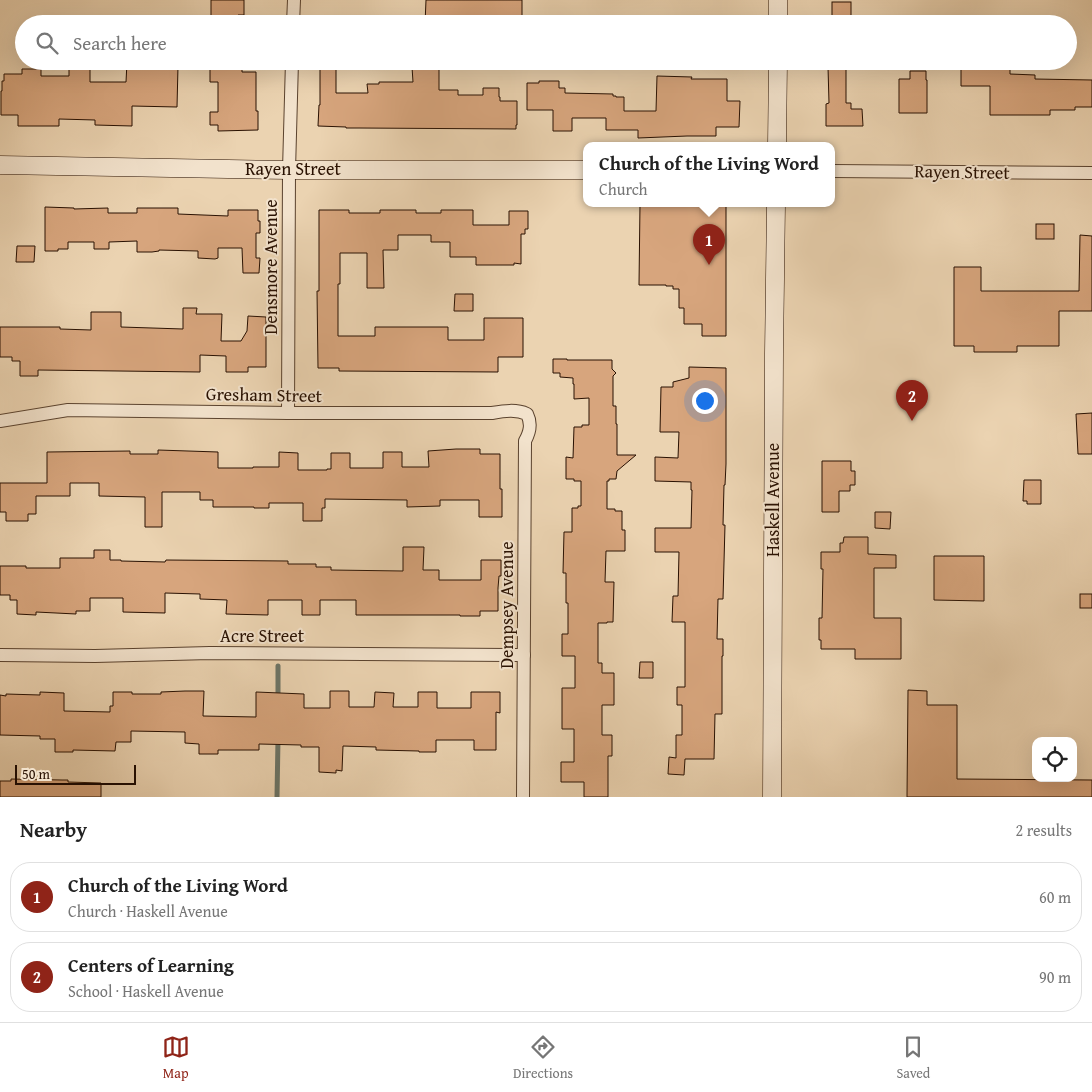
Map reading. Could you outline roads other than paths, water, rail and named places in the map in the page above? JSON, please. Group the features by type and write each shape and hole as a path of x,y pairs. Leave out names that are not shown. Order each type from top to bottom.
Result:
{"main road":[{"path":"778,0 778,15"},
{"path":"777,142 778,70"},
{"name":"Rayen Street","path":"0,165 289,170 583,170"},
{"name":"Haskell Avenue","path":"772,797 776,207"}],"street":[{"path":"294,0 294,15"},
{"name":"Densmore Avenue","path":"288,413 289,170 292,70"},
{"name":"Rayen Street","path":"835,171 1092,173"},
{"name":"Gresham Street","path":"0,421 68,410 288,413 492,413 520,411 527,414"},
{"name":"Dempsey Avenue","path":"523,797 525,441 529,434 530,426 530,419 527,414"},
{"name":"Acre Street","path":"0,655 95,656 220,653 524,655"}],"waterway":[{"path":"278,666 278,698"},
{"path":"277,797 278,739"}],"place":[{"name":"Church of the Living Word","path":"709,265"},
{"name":"Centers of Learning","path":"912,421"}]}
